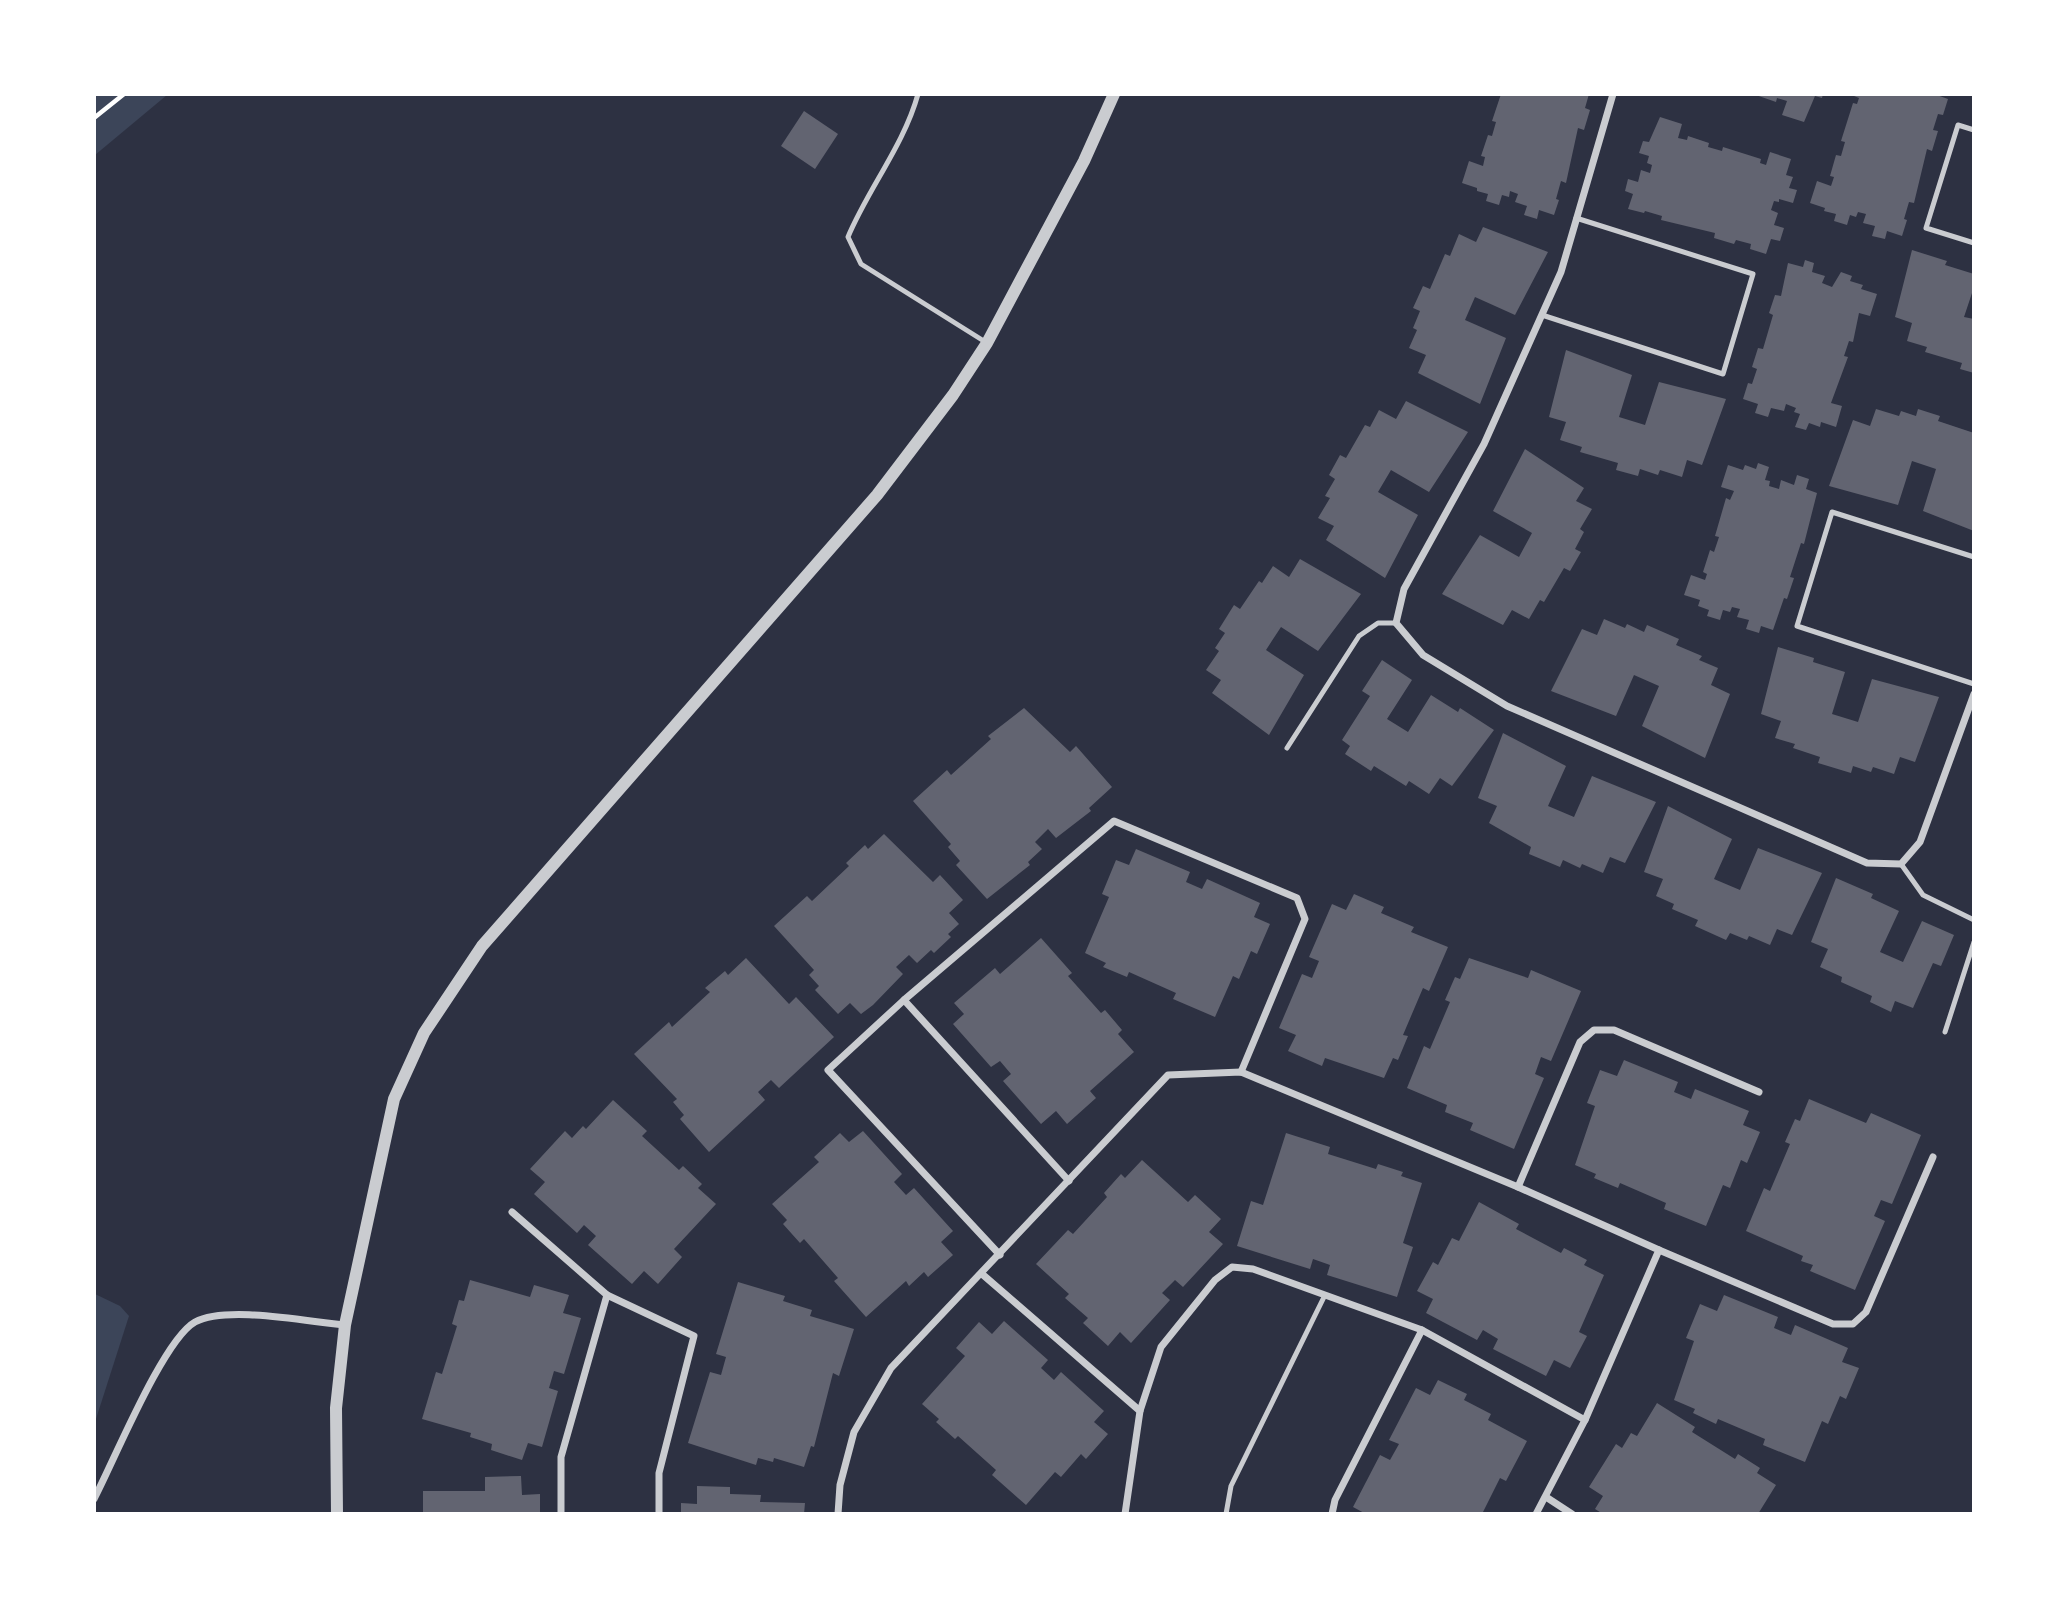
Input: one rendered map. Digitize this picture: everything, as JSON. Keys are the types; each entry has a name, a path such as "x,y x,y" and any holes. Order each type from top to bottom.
{"street":[{"path":"337,1514 336,1408 345,1325 394,1099 424,1033 482,946 877,495 953,395 987,343 1084,161 1114,94"},
{"path":"1613,94 1561,272 1484,444 1404,589 1396,623 1423,655 1507,706 1867,863 1900,864 1920,842 1973,694"},
{"path":"1000,1255 828,1070 904,1000 1114,821 1297,898 1305,919 1241,1072"},
{"path":"904,1000 1069,1181"},
{"path":"1518,1187 1580,1042 1594,1030 1614,1030 1759,1093"},
{"path":"838,1514 840,1485 854,1432 891,1368 1168,1075 1241,1072 1518,1187 1833,1324 1853,1324 1866,1312 1933,1157"},
{"path":"512,1212 607,1295 694,1336 660,1473 659,1514"},
{"path":"1536,1514 1585,1420 1659,1250"},
{"path":"1125,1514 1140,1411 1161,1347 1215,1280 1232,1267 1253,1269 1422,1330 1585,1420"},
{"path":"982,1274 1140,1411"},
{"path":"561,1514 561,1457 607,1295"},
{"path":"94,1499 172,1343 196,1321 234,1313 345,1325"},
{"path":"1332,1514 1335,1500 1422,1330"},
{"path":"1546,1497 1572,1514"}],"lane":[{"path":"918,94 912,114 859,210 848,237 861,264 987,343"},
{"path":"1973,130 1958,125 1926,228 1973,243"},
{"path":"1542,315 1723,374 1753,274 1576,218"},
{"path":"1973,557 1832,512 1797,626 1973,684"},
{"path":"1287,748 1359,636 1378,623 1396,623"},
{"path":"1900,864 1923,895 1973,920"},
{"path":"1945,1032 1973,942"},
{"path":"1226,1514 1231,1486 1325,1295"}],"path":[{"path":"94,118 124,94"}],"shaded area":[{"path":"95,95 167,95 95,155"},
{"path":"95,1294 120,1306 129,1316 95,1422"}],"building":[{"path":"1501,94 1589,94 1585,108 1590,110 1584,130 1578,128 1566,183 1561,181 1554,215 1539,210 1537,219 1524,215 1527,206 1515,202 1518,194 1510,191 1509,197 1502,195 1499,205 1486,201 1488,194 1462,183 1469,161 1483,166 1485,157 1481,156 1488,135 1492,136 1496,122 1492,121"},
{"path":"1753,94 1823,94 1822,98 1815,96 1804,122 1782,115 1787,101 1777,98 1776,102"},
{"path":"1849,94 1934,94 1948,99 1943,115 1938,114 1933,130 1938,131 1932,151 1927,149 1914,203 1909,202 1904,219 1907,220 1902,236 1887,231 1885,239 1872,236 1875,226 1863,223 1866,214 1858,212 1856,217 1850,215 1847,225 1834,221 1836,214 1810,203 1817,181 1831,186 1834,177 1830,176 1836,155 1841,156 1845,142 1841,141 1853,103 1857,104 1859,98"},
{"path":"804,111 838,134 815,169 781,146"},
{"path":"1660,117 1682,124 1678,138 1687,140 1688,136 1709,143 1708,147 1722,151 1723,147 1761,159 1760,163 1766,165 1770,152 1791,159 1786,175 1793,177 1789,188 1797,190 1793,203 1779,199 1779,202 1774,201 1771,210 1778,213 1774,225 1784,228 1780,241 1771,239 1766,254 1750,249 1751,244 1736,240 1734,244 1714,238 1715,233 1661,220 1662,216 1645,211 1644,213 1628,209 1633,194 1625,191 1628,179 1638,182 1641,170 1650,173 1652,165 1647,163 1649,156 1639,153 1643,141 1649,142"},
{"path":"1483,227 1548,252 1515,315 1475,297 1465,320 1506,338 1480,404 1418,373 1426,355 1409,348 1417,330 1413,328 1420,311 1413,308 1423,286 1430,289 1445,254 1450,256 1459,234 1476,242"},
{"path":"1912,250 1947,261 1945,265 1974,274 1974,287 1964,317 1974,319 1974,373 1960,369 1962,363 1925,352 1927,347 1907,341 1912,323 1895,317"},
{"path":"1805,260 1814,263 1812,272 1825,276 1822,283 1832,287 1841,272 1852,276 1850,281 1863,285 1861,289 1877,294 1870,316 1859,313 1853,342 1849,341 1844,356 1848,357 1831,403 1842,406 1836,427 1821,422 1820,427 1809,423 1806,430 1795,427 1800,414 1794,412 1796,408 1786,404 1784,411 1771,408 1768,417 1755,413 1758,404 1743,399 1748,383 1752,384 1757,369 1752,367 1758,348 1763,349 1773,315 1769,313 1775,295 1781,296 1788,263 1803,267"},
{"path":"1566,350 1632,375 1619,417 1645,425 1659,382 1726,399 1702,465 1687,460 1682,477 1660,470 1658,475 1640,469 1638,476 1616,470 1618,463 1580,452 1582,447 1560,440 1566,422 1549,417"},
{"path":"1406,401 1468,432 1429,492 1391,470 1378,492 1418,515 1385,578 1326,540 1334,526 1318,518 1330,498 1325,496 1335,479 1329,475 1340,455 1346,458 1365,425 1370,427 1379,410 1396,419"},
{"path":"1876,409 1899,416 1901,411 1916,416 1918,409 1940,416 1938,421 1974,433 1974,531 1923,511 1936,469 1912,461 1898,505 1829,486 1853,420 1870,426"},
{"path":"1525,449 1584,488 1576,501 1592,509 1580,529 1584,532 1575,549 1581,552 1570,571 1564,568 1544,602 1540,600 1529,619 1512,610 1503,625 1442,594 1480,535 1519,557 1532,533 1493,511"},
{"path":"1758,463 1769,467 1765,480 1770,481 1769,486 1779,489 1781,480 1794,485 1797,475 1809,479 1806,489 1817,493 1804,544 1801,543 1790,577 1794,578 1787,599 1784,598 1773,630 1761,626 1759,633 1746,629 1749,620 1737,617 1740,609 1732,607 1730,612 1723,610 1720,620 1707,616 1709,610 1698,606 1700,600 1684,595 1691,575 1705,580 1707,574 1703,572 1710,550 1714,552 1719,537 1715,536 1726,498 1730,500 1734,491 1721,487 1728,465 1743,470 1745,465 1756,469"},
{"path":"1300,559 1361,594 1318,651 1281,627 1266,650 1304,675 1269,735 1212,693 1221,680 1206,670 1219,651 1215,648 1225,633 1219,629 1234,605 1240,609 1273,566 1289,577"},
{"path":"1604,619 1625,628 1627,624 1644,632 1647,625 1679,639 1676,645 1702,656 1699,660 1718,668 1711,685 1730,694 1705,758 1642,726 1659,686 1634,675 1616,716 1551,691 1582,629 1597,635"},
{"path":"1778,647 1814,658 1813,662 1845,672 1832,714 1858,722 1872,679 1939,697 1915,762 1900,757 1894,774 1873,767 1871,772 1853,766 1851,773 1818,763 1820,757 1793,748 1795,744 1775,738 1781,721 1761,714"},
{"path":"1382,660 1412,680 1387,719 1408,732 1431,695 1458,712 1460,708 1494,730 1452,786 1440,778 1429,794 1409,781 1406,786 1374,766 1371,771 1345,754 1350,746 1342,740 1370,696 1362,691"},
{"path":"1024,708 1070,752 1076,746 1112,787 1089,808 1091,811 1056,838 1048,829 1035,842 1042,849 1028,862 1030,865 987,899 956,865 960,861 948,847 951,844 913,801 947,770 951,775 991,739 988,736"},
{"path":"1503,733 1566,766 1548,806 1574,817 1592,776 1656,802 1625,863 1610,857 1603,873 1582,864 1580,868 1563,860 1560,867 1529,854 1531,847 1489,823 1497,806 1478,798"},
{"path":"1668,806 1732,839 1714,879 1740,890 1758,848 1822,873 1792,935 1777,929 1770,945 1749,936 1747,940 1730,933 1726,940 1695,926 1698,920 1672,909 1674,904 1656,896 1663,879 1644,872"},
{"path":"884,834 933,882 940,875 963,900 949,913 959,924 948,934 951,937 934,953 931,950 917,963 909,955 896,967 903,974 861,1014 850,1003 838,1014 815,990 819,986 809,975 814,970 774,926 807,896 812,901 849,866 846,863 865,845 868,849"},
{"path":"1136,849 1190,872 1186,882 1202,889 1207,879 1260,903 1254,917 1270,924 1257,954 1251,951 1239,979 1233,976 1215,1017 1173,999 1176,993 1129,972 1127,977 1103,967 1106,963 1085,953 1109,897 1102,894 1116,860 1129,865"},
{"path":"1836,878 1873,894 1871,898 1899,911 1880,952 1903,962 1922,921 1954,935 1941,966 1933,963 1913,1008 1895,1001 1891,1012 1870,1002 1872,996 1841,982 1842,977 1820,967 1828,949 1811,942"},
{"path":"1354,894 1384,907 1381,913 1414,927 1411,932 1448,947 1429,991 1423,988 1403,1035 1408,1036 1398,1060 1393,1058 1384,1078 1325,1058 1322,1066 1288,1051 1296,1035 1279,1028 1302,974 1312,978 1319,961 1309,957 1332,904 1346,910"},
{"path":"1041,938 1072,973 1068,976 1101,1013 1105,1010 1122,1030 1118,1034 1134,1052 1090,1091 1096,1098 1067,1124 1056,1111 1041,1124 1003,1081 1011,1074 1000,1061 991,1067 953,1024 964,1014 954,1003 995,968 1000,974"},
{"path":"746,958 789,1004 796,997 834,1037 779,1088 771,1080 758,1092 765,1100 709,1152 680,1119 684,1115 673,1102 677,1099 634,1054 669,1022 672,1027 710,992 705,988 725,971 728,975"},
{"path":"1469,958 1528,978 1531,970 1581,991 1551,1061 1541,1057 1535,1074 1544,1078 1514,1149 1470,1130 1473,1123 1445,1112 1447,1105 1407,1088 1424,1046 1430,1049 1450,1002 1445,1000 1455,977 1460,979"},
{"path":"1624,1060 1678,1082 1674,1092 1691,1099 1695,1089 1749,1111 1743,1125 1760,1132 1747,1163 1741,1160 1730,1188 1723,1185 1706,1226 1664,1209 1666,1203 1620,1183 1618,1188 1594,1178 1596,1174 1575,1165 1595,1106 1587,1103 1600,1070 1617,1076"},
{"path":"1809,1099 1866,1123 1871,1113 1921,1135 1892,1204 1881,1200 1874,1216 1885,1221 1855,1290 1810,1271 1813,1265 1801,1261 1803,1256 1746,1231 1764,1188 1770,1191 1790,1144 1785,1142 1795,1119 1800,1121"},
{"path":"613,1100 647,1131 642,1136 679,1170 683,1166 702,1184 698,1188 716,1204 674,1249 682,1257 658,1284 644,1271 632,1284 588,1245 596,1236 584,1225 577,1233 534,1194 545,1182 530,1169 565,1131 572,1138 583,1126 586,1129"},
{"path":"863,1131 902,1174 894,1182 906,1195 914,1188 953,1231 941,1242 953,1255 928,1277 924,1272 909,1286 906,1281 866,1317 834,1281 838,1278 804,1239 800,1243 783,1224 787,1220 772,1204 819,1162 814,1157 840,1133 849,1142"},
{"path":"1286,1133 1330,1147 1328,1154 1376,1169 1378,1164 1403,1172 1401,1176 1422,1183 1403,1243 1413,1247 1397,1297 1327,1275 1330,1265 1313,1259 1310,1269 1237,1246 1251,1201 1263,1205"},
{"path":"1142,1160 1188,1202 1195,1195 1221,1219 1209,1232 1223,1244 1183,1287 1175,1280 1162,1293 1170,1300 1131,1343 1120,1332 1108,1346 1083,1323 1088,1318 1065,1298 1069,1294 1036,1264 1068,1230 1073,1234 1107,1197 1104,1193 1121,1174 1125,1178"},
{"path":"1479,1202 1519,1224 1516,1229 1561,1253 1564,1248 1587,1260 1584,1265 1604,1275 1579,1332 1587,1336 1570,1368 1554,1360 1546,1376 1493,1349 1498,1339 1483,1330 1477,1340 1426,1313 1433,1299 1417,1291 1433,1262 1438,1265 1452,1238 1459,1241"},
{"path":"470,1280 530,1297 534,1285 569,1295 563,1313 581,1318 564,1374 554,1371 549,1388 558,1391 542,1447 528,1443 522,1460 491,1450 492,1444 470,1437 471,1433 422,1419 436,1372 442,1374 457,1326 452,1324 459,1300 464,1301"},
{"path":"738,1282 785,1296 783,1301 812,1310 810,1316 854,1329 839,1376 833,1373 814,1447 811,1446 804,1467 774,1458 773,1462 758,1458 756,1465 688,1443 710,1372 721,1375 726,1357 716,1354"},
{"path":"1724,1295 1778,1317 1774,1328 1791,1335 1795,1325 1848,1348 1842,1362 1859,1368 1846,1399 1840,1396 1828,1424 1822,1421 1805,1462 1763,1445 1765,1439 1718,1419 1716,1424 1693,1413 1695,1409 1674,1400 1694,1341 1686,1338 1700,1304 1717,1311"},
{"path":"1004,1321 1048,1360 1041,1368 1054,1380 1061,1372 1104,1411 1094,1422 1108,1434 1086,1459 1081,1454 1061,1477 1055,1472 1026,1505 992,1475 996,1470 958,1436 955,1439 936,1422 939,1419 922,1404 965,1356 956,1348 979,1322 992,1334"},
{"path":"1438,1380 1467,1394 1464,1400 1491,1414 1488,1420 1527,1441 1506,1481 1500,1478 1482,1514 1366,1514 1353,1507 1380,1455 1390,1460 1399,1444 1389,1440 1416,1388 1430,1395"},
{"path":"1657,1403 1695,1427 1692,1432 1735,1459 1738,1454 1760,1468 1757,1473 1776,1485 1758,1514 1603,1514 1595,1509 1603,1496 1589,1487 1616,1444 1622,1448 1631,1433 1637,1436"},
{"path":"521,1476 522,1495 540,1494 540,1514 423,1514 423,1491 485,1491 485,1477"},
{"path":"697,1486 730,1487 730,1494 761,1495 760,1502 805,1503 804,1514 681,1514 681,1503 697,1504"}]}
